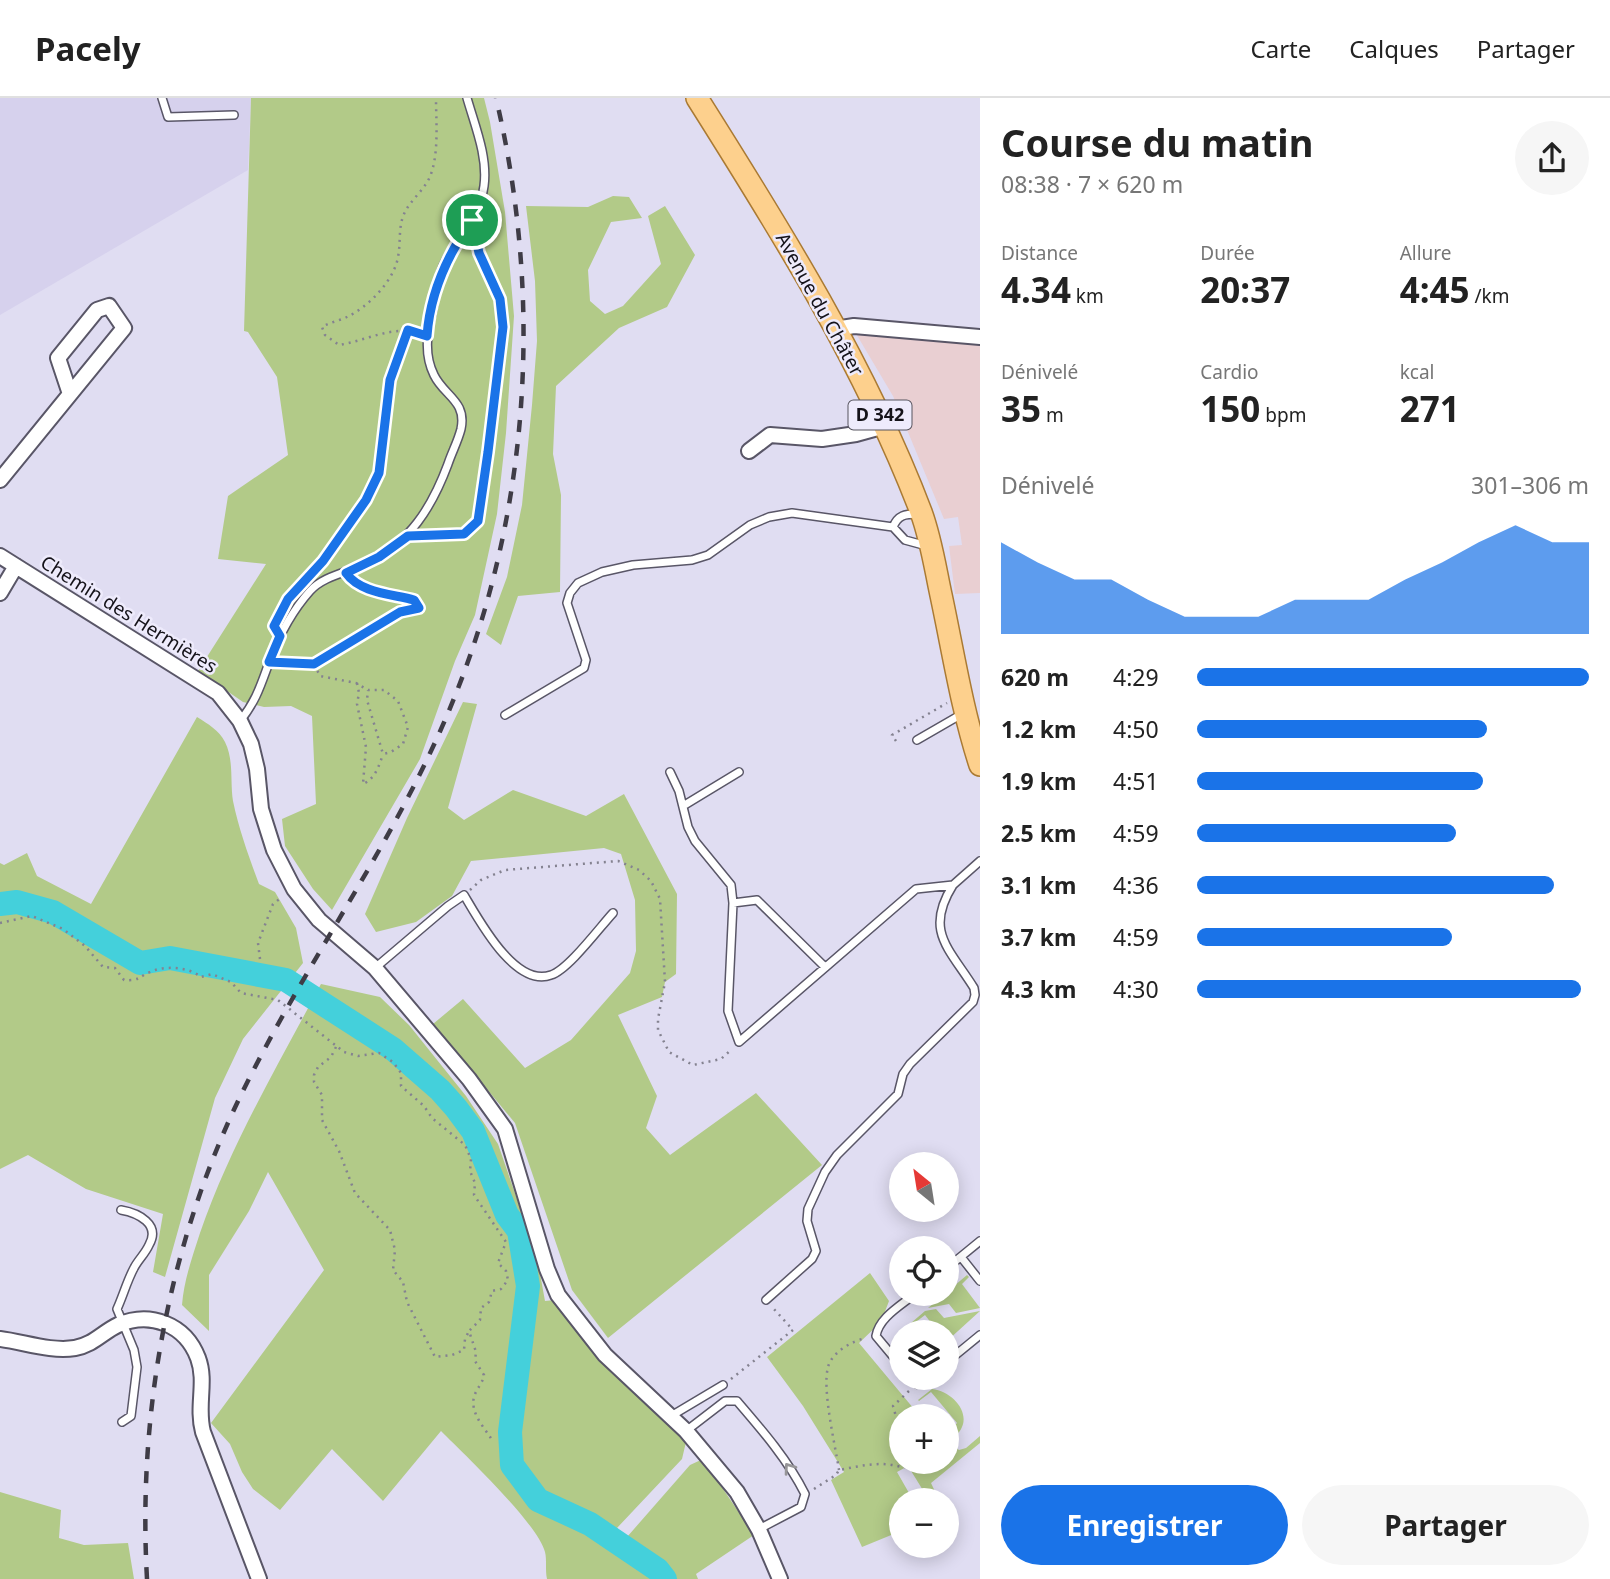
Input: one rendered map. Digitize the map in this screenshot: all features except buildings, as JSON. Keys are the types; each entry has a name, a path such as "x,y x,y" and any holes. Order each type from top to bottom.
{"main road":[{"name":"Avenue du Châter","path":"697,98 765,205 862,376 885,426 922,514 931,547 959,707 980,765"}],"street":[{"path":"0,480 124,328 109,306 97,310 58,358 70,394"},
{"path":"835,329 854,326 980,337"},
{"path":"749,451 771,435 822,439 885,426"},
{"name":"Chemin des Hermières","path":"0,556 218,693 240,721 251,744 257,769 261,809 274,850 294,889 319,920 375,968 469,1079 505,1129 547,1269 558,1295 606,1355 687,1431 737,1492 759,1530 780,1579"},
{"path":"0,593 16,566"},
{"path":"0,1339 71,1348 88,1344 123,1323 148,1319 170,1324 184,1336 195,1352 202,1375 200,1421 259,1579"}],"lane":[{"path":"162,98 168,117 234,115"},
{"path":"240,721 253,706 280,636 311,590 328,578 346,573 379,557 408,536 425,514 441,483 461,429 463,413 433,374 427,336 442,268 472,220 484,186 484,162 467,98"},
{"path":"505,715 584,668 586,660 567,603 570,593 578,583 602,572 634,565 692,560 708,555 750,525 769,517 792,513 893,527 905,540 931,547"},
{"path":"893,527 896,520 904,514 922,514"},
{"path":"917,740 956,716 959,707"},
{"path":"670,772 695,841 731,884 733,903 728,1011 739,1042 916,889 953,886"},
{"path":"683,806 739,772"},
{"path":"766,1300 812,1259 816,1251 807,1221 807,1209 825,1172 837,1155 898,1094 903,1074 910,1064 973,1002 974,988 943,938 939,926 944,900 953,886 980,862"},
{"path":"375,968 464,895 481,924 510,962 530,976 551,975 575,956 613,913"},
{"path":"733,903 757,900 825,967"},
{"path":"121,1210 135,1213 145,1219 149,1223 152,1236 131,1273 117,1310 134,1350 138,1367 131,1416 122,1422"},
{"path":"980,1241 961,1257 980,1281"},
{"path":"889,1352 876,1336 877,1330 900,1306"},
{"path":"959,1352 980,1335"},
{"path":"671,1416 723,1385"},
{"path":"687,1431 725,1401 737,1401 774,1446 805,1494 801,1507 759,1530"}],"path":[{"path":"427,336 408,330 339,345 325,335 322,327 334,320 345,318 369,302 394,271 398,258 400,224 405,211 431,174 436,98"},
{"path":"408,536 464,534 478,521 503,327 500,299 479,253 472,220"},
{"path":"280,636 274,626 288,599 323,561 366,500 379,473 390,380 408,330"},
{"path":"269,662 314,664 400,612 419,608 414,600 362,587 346,573"},
{"path":"314,664 320,676 356,683 368,690 384,690 398,701 408,727 402,744 383,754"},
{"path":"356,683 359,693 357,704 366,747 363,784 370,781 383,754 367,700 368,690"},
{"path":"896,741 892,735 959,707"},
{"path":"464,895 481,880 505,870 618,861 639,870 651,881 660,899 665,982 658,1019 662,1042 669,1052 693,1065 721,1059 739,1042"},
{"path":"260,959 258,943 273,904 294,889"},
{"path":"0,923 32,916 63,929 85,946 103,967 115,968 124,981 137,981 151,971 172,968 193,970 201,977 212,974 231,982 241,993 278,1000 344,1052 358,1056 379,1054 393,1062 401,1073 401,1086 424,1106 432,1118 465,1145 471,1159 474,1195 506,1242 498,1263 506,1271 508,1280 501,1289 492,1292 489,1302 481,1308 480,1320 469,1331 464,1350 453,1355 435,1357 407,1302 403,1282 393,1270 395,1250 390,1230 355,1194 340,1151 322,1120 322,1094 314,1082 314,1075 318,1067 331,1057 336,1046"},
{"path":"723,1385 793,1330 766,1300"},
{"path":"469,1331 476,1352 475,1361 484,1375 483,1383 474,1397 475,1414 492,1440"},
{"path":"816,1487 836,1475 839,1470 827,1386 828,1364 851,1342 876,1336"},
{"path":"895,1404 910,1390"},
{"path":"839,1470 877,1463 889,1464"}],"shaded area":[{"path":"0,98 251,98 248,170 0,315"},
{"path":"855,332 980,344 980,593 955,594 949,546 962,545 958,517 944,519 893,396"}],"green space":[{"path":"251,98 484,98 505,212 514,316 506,433 497,514 475,615 455,661 420,759 332,910 313,889 285,846 282,819 316,804 312,716 291,706 264,707 243,702 198,671 266,564 218,559 228,496 288,455 277,377 248,332 244,331"},
{"path":"613,196 629,197 642,218 611,222 588,270 590,301 605,314 623,306 661,264 648,216 665,206 695,255 667,307 619,328 556,386 553,454 561,495 560,592 518,596 501,645 486,634 507,577 522,505 537,341 535,281 526,206 588,207"},
{"path":"463,702 477,704 448,808 464,820 513,790 586,816 624,794 677,894 676,974 665,982 662,997 618,1015 657,1096 646,1128 670,1155 756,1093 822,1165 608,1338 572,1290 515,1123 433,1024 463,999 525,1068 571,1040 630,973 636,951 635,900 621,854 604,848 471,861 452,896 416,922 376,932 365,914 407,818"},
{"path":"197,717 216,731 225,742 231,764 233,801 248,854 259,884 275,892 296,928 303,963 243,1039 215,1098 165,1277 153,1272 163,1214 86,1189 28,1155 0,1169 0,863 4,865 27,853 37,876 91,904"},
{"path":"321,984 380,997 409,1025 466,1096 498,1144 537,1257 545,1301 555,1300 608,1368 686,1442 682,1459 617,1528 627,1537 690,1465 703,1459 754,1535 696,1574 698,1579 547,1579 545,1552 529,1525 441,1431 383,1501 332,1449 280,1510 253,1489 242,1472 230,1444 211,1423 324,1270 268,1172 249,1211 209,1275 209,1331 182,1305 183,1296 200,1233 226,1169"},
{"path":"870,1273 889,1301 881,1322 859,1343 889,1379 889,1390 898,1390 910,1404 889,1404 889,1474 898,1474 906,1488 889,1488 889,1536 862,1547 831,1480 844,1472 803,1406 767,1357"},
{"path":"967,1275 969,1277 962,1284 980,1308 956,1313 951,1306 959,1306 959,1282"},
{"path":"936,1309 944,1318 980,1311 959,1330 959,1320 929,1320 925,1315 914,1320 925,1311"},
{"path":"931,1390 936,1390 957,1404 941,1404 931,1392 918,1400"},
{"path":"959,1406 963,1416 959,1432"},
{"path":"980,1436 980,1443 959,1460 959,1450 966,1448"},
{"path":"913,1474 942,1474 931,1483 933,1488 922,1488"},
{"path":"0,1492 61,1510 59,1538 84,1545 128,1543 134,1579 0,1579"}],"waterway":[{"path":"0,904 17,902 53,912 140,963 170,958 286,980 393,1049 440,1090 473,1131 507,1215 519,1231 528,1286 510,1432 512,1465 538,1500 590,1524 658,1570 665,1579"}],"railway":[{"path":"147,1579 145,1513 155,1382 181,1254 201,1191 225,1130 253,1071 427,760 476,639 497,564 512,487 521,409 524,331 520,253 511,175 496,98"}],"route":[{"path":"472,220 479,253 500,299 503,327 478,521 464,534 408,536 379,557 346,573 362,587 414,600 419,608 400,612 314,664 269,662 280,636 274,626 288,599 323,561 366,500 379,473 390,380 408,330 427,336 442,268 472,220"}]}
